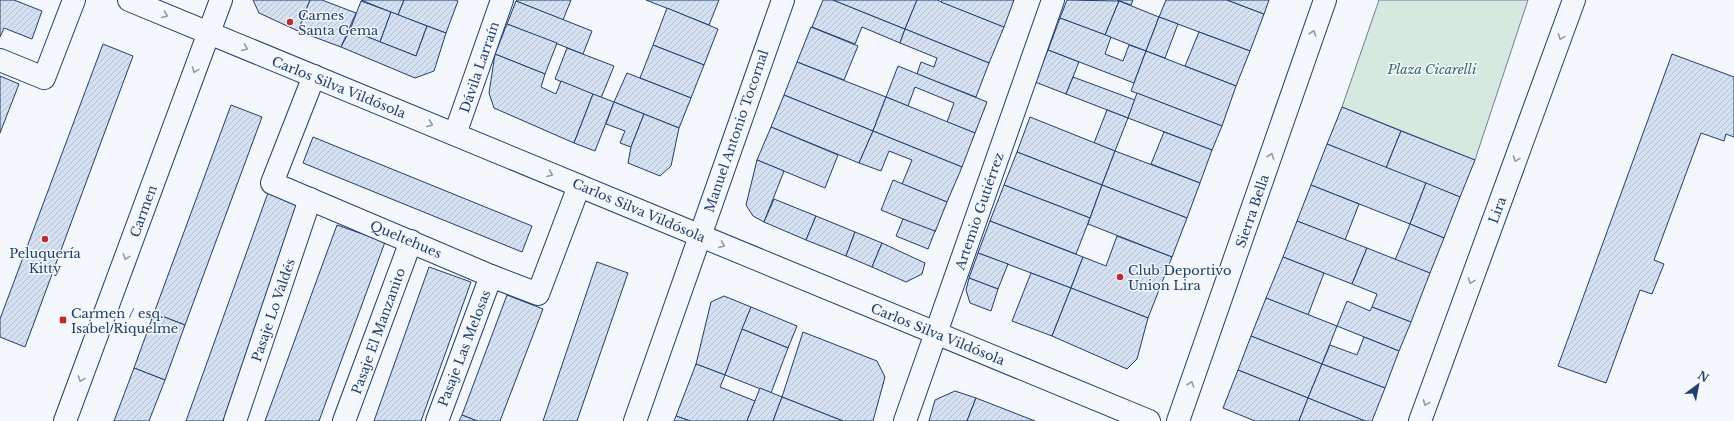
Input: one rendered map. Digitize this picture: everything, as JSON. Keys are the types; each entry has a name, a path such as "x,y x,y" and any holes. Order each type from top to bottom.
{"street":[{"path":"0,60 44,78 74,0"},
{"name":"Carlos Silva Vildósola","path":"128,0 1149,421"},
{"name":"Carmen","path":"65,421 221,0"},
{"name":"Dávila Larraín","path":"455,134 502,0"},
{"name":"Manuel Antonio Tocornal","path":"635,421 783,0"},
{"name":"Artemio Gutiérrez","path":"905,421 1053,0"},
{"name":"Sierra Bella","path":"1178,421 1325,0"},
{"name":"Lira","path":"1420,421 1574,0"},
{"name":"Queltehues","path":"314,76 272,183 491,276 538,294 579,186"},
{"name":"Pasaje Lo Valdés","path":"235,421 310,200"},
{"name":"Pasaje El Manzanito","path":"344,421 411,241"},
{"name":"Pasaje Las Melosas","path":"437,421 491,276"}],"green space":[{"name":"Plaza Cicarelli","path":"1379,0 1528,0 1475,160 1342,107"}],"building":[{"path":"0,0 14,0 42,11 32,39 4,28 0,37"},
{"name":"Carnes Santa Gema","path":"253,0 310,0 298,31 259,13"},
{"path":"310,0 322,0 356,13 341,47 298,31"},
{"path":"361,0 404,0 398,15"},
{"path":"404,0 458,1 446,33 398,15"},
{"path":"571,0 563,20 516,1"},
{"path":"646,0 719,0 709,25"},
{"path":"823,0 833,0 905,29 900,43 862,27 855,44 812,27"},
{"path":"833,0 917,0 905,29"},
{"path":"917,0 937,0 1004,27 989,63 905,29"},
{"path":"942,0 1014,0 1004,27 941,2"},
{"path":"1067,0 1119,1 1105,35 1060,18"},
{"path":"1117,0 1133,0 1131,5"},
{"path":"1166,0 1227,0 1264,14 1250,51 1159,17"},
{"path":"1227,0 1269,0 1264,14"},
{"path":"361,1 391,12 380,42 350,30"},
{"path":"516,1 592,31 583,54 507,24"},
{"path":"1119,1 1159,17 1146,51 1105,35"},
{"path":"667,8 718,29 704,65 653,45"},
{"path":"391,12 427,26 416,56 380,42"},
{"path":"1159,17 1178,24 1165,58 1146,51"},
{"path":"1060,18 1111,37 1105,54 1123,61 1129,45 1146,51 1134,83 1048,50"},
{"path":"507,24 557,43 545,74 495,54"},
{"path":"427,26 446,33 434,71 415,78 341,47 350,30 416,56"},
{"path":"811,27 858,46 844,80 797,62"},
{"path":"905,29 989,63 976,97 917,74 921,62 934,67 937,58 900,43"},
{"path":"1199,32 1250,51 1236,86 1185,66"},
{"path":"103,44 133,56 25,347 0,337 0,319"},
{"path":"653,45 704,65 691,98 640,78"},
{"path":"567,48 614,66 601,98 555,79"},
{"path":"1048,50 1079,62 1066,94 1035,82"},
{"path":"1146,51 1236,86 1222,126 1131,91"},
{"path":"495,54 545,74 541,87 556,94 561,81 593,94 574,143 494,108 489,93"},
{"path":"1672,54 1734,77 1734,137 1726,134 1724,141 1701,133 1654,260 1664,264 1652,294 1640,290 1606,383 1558,366"},
{"path":"797,62 886,97 873,131 784,95"},
{"path":"898,66 987,102 975,133 947,122 954,103 915,87 908,106 886,97"},
{"path":"627,73 691,98 679,128 614,102"},
{"path":"0,76 19,84 0,133"},
{"path":"1073,77 1135,100 1128,118 1066,94"},
{"path":"1137,93 1222,126 1212,150 1128,118"},
{"path":"593,94 614,102 595,151 574,143"},
{"path":"784,95 873,131 859,163 771,127"},
{"path":"886,97 975,133 962,167 873,131"},
{"path":"614,102 644,114 631,147 620,143 625,131 606,124"},
{"path":"231,105 262,117 185,325 154,313"},
{"path":"1342,107 1401,131 1386,168 1327,144"},
{"path":"1107,110 1128,118 1115,151 1094,143"},
{"path":"644,114 679,128 671,166 660,176 628,163 631,147"},
{"path":"1030,117 1115,151 1102,185 1017,152"},
{"path":"771,127 838,155 825,188 757,160"},
{"path":"873,131 962,167 947,202 902,184 912,160 889,151 881,171 859,163"},
{"path":"1401,131 1475,160 1460,197 1386,168"},
{"path":"1164,132 1212,150 1200,183 1151,164"},
{"path":"313,137 532,226 522,252 303,163"},
{"path":"1327,144 1426,183 1410,224 1311,185"},
{"path":"1115,151 1200,183 1187,218 1102,185"},
{"path":"1017,152 1102,185 1090,218 1004,185"},
{"path":"757,160 784,171 764,222 753,216 746,205"},
{"path":"893,180 947,202 935,232 881,210"},
{"path":"1426,183 1460,197 1444,238 1410,224"},
{"path":"1004,185 1090,218 1076,254 990,221"},
{"path":"1102,185 1187,218 1172,257 1088,224"},
{"path":"1311,185 1359,204 1345,240 1297,221"},
{"path":"269,190 302,202 223,421 186,421"},
{"path":"774,199 816,216 806,240 764,222"},
{"path":"816,216 855,232 846,256 806,240"},
{"path":"903,219 935,231 928,249 896,236"},
{"path":"990,221 1083,257 1071,288 978,253"},
{"path":"1297,221 1367,248 1352,284 1283,257"},
{"path":"1410,224 1444,238 1430,273 1395,260"},
{"path":"337,225 385,242 319,421 265,421"},
{"path":"855,232 882,243 872,267 846,256"},
{"name":"Club Deportivo Union Lira","path":"1117,236 1172,257 1148,318 1071,288 1083,257 1106,266"},
{"path":"882,243 925,263 922,274 906,282 872,267"},
{"path":"1367,248 1430,273 1411,322 1372,307 1377,294 1352,284"},
{"path":"978,253 1008,264 998,289 969,278"},
{"path":"1283,257 1324,273 1308,315 1266,298"},
{"path":"597,262 628,273 577,421 543,421"},
{"path":"429,267 471,282 421,421 374,421"},
{"path":"1031,273 1071,288 1052,336 1012,321"},
{"path":"969,278 998,289 991,311 970,303 966,290"},
{"path":"1071,288 1148,318 1137,359 1127,369 1052,336"},
{"path":"507,295 543,309 500,421 477,421 462,415"},
{"path":"724,296 751,307 725,375 696,364 711,302"},
{"path":"1266,298 1337,326 1322,364 1251,336"},
{"path":"1347,301 1370,311 1372,307 1411,322 1399,351 1337,326"},
{"path":"751,307 797,326 788,348 742,329"},
{"path":"154,313 185,325 165,380 134,368"},
{"path":"742,329 788,348 771,393 725,375"},
{"path":"803,332 877,361 885,377 873,421 843,421 782,397"},
{"path":"1251,336 1322,364 1308,398 1238,370"},
{"path":"1364,337 1399,351 1385,388 1322,364 1330,345 1357,355"},
{"path":"696,364 725,375 720,387 755,401 747,421 690,421 676,416"},
{"path":"1322,364 1385,388 1372,421 1365,421 1308,398"},
{"path":"134,368 165,380 149,421 114,421"},
{"path":"1238,370 1308,398 1299,421 1255,421 1223,408"},
{"path":"760,388 782,397 773,421 747,421"},
{"path":"955,391 976,398 967,421 929,421 935,400"},
{"path":"782,397 843,421 773,421"},
{"path":"976,398 1035,421 967,421"},
{"path":"1308,398 1365,421 1299,421"},
{"path":"462,415 477,421 459,421"},
{"path":"676,416 690,421 674,421"}],"place":[{"name":"Carnes Santa Gema","path":"290,22"},
{"name":"Peluquería Kitty","path":"45,239"},
{"name":"Club Deportivo Union Lira","path":"1120,277"},
{"name":"Carmen / esq. Isabel Riquelme","path":"63,320"}]}
